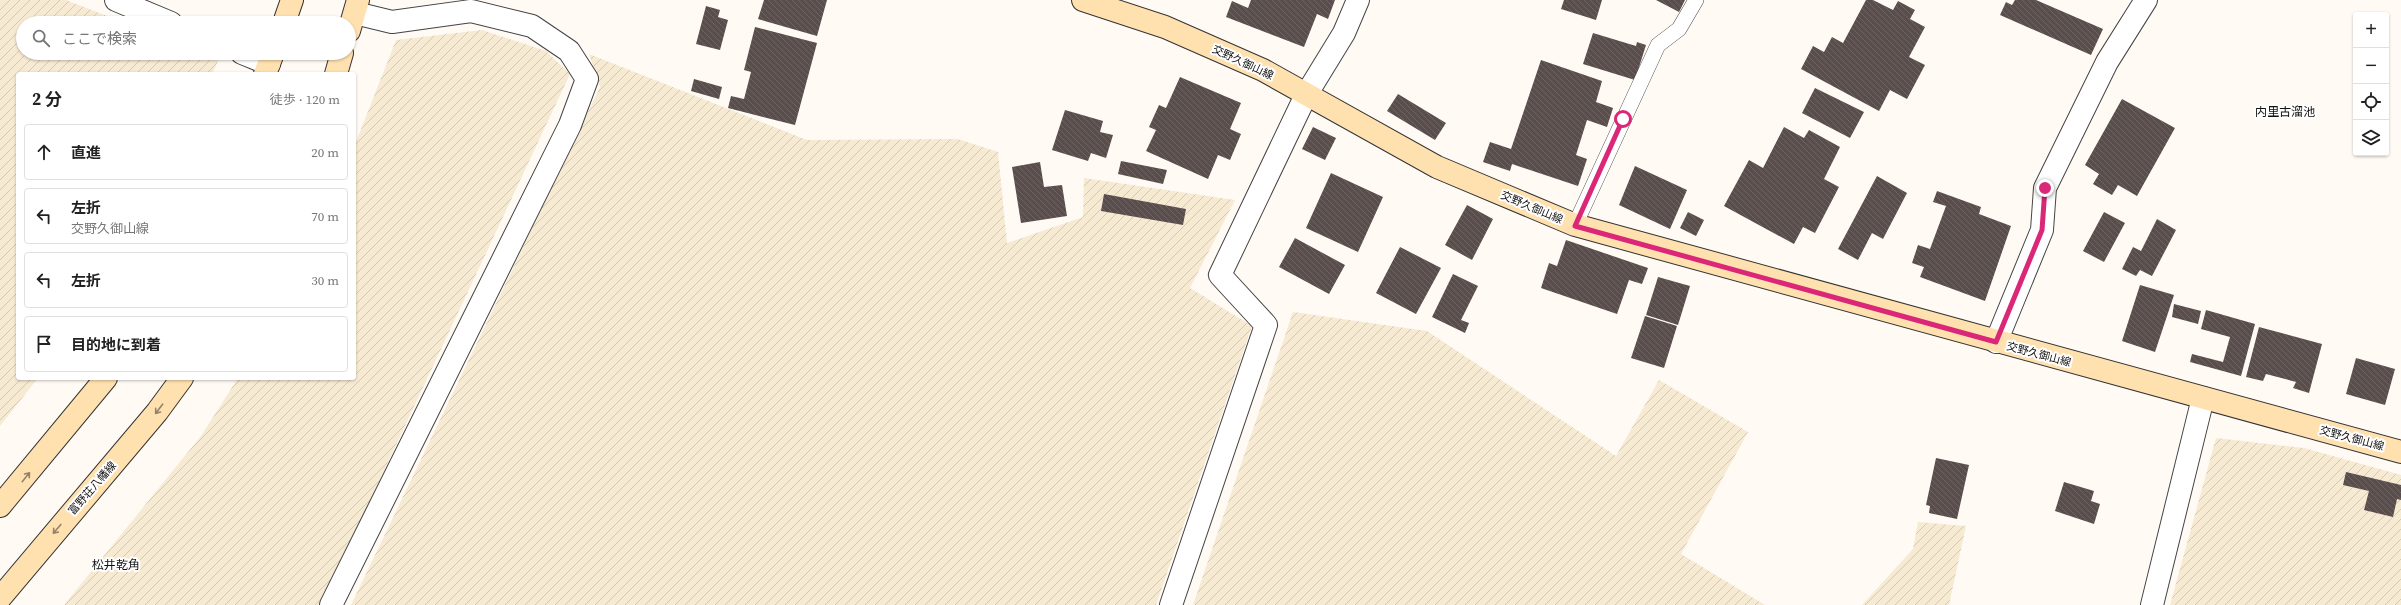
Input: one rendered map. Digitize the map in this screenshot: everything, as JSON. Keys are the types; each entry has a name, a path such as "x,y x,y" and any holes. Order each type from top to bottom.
{"main road":[{"path":"286,16 292,0"},
{"name":"交野久御山線","path":"1084,0 1172,30 1263,70 1306,96 1437,166 1575,226 2401,452"},
{"path":"337,72 340,60"},
{"path":"0,506 104,380"},
{"name":"富野荘八幡線","path":"0,598 157,412 181,380"}],"street":[{"path":"116,0 154,16"},
{"path":"1171,605 1266,325 1220,275 1306,96 1344,33 1358,0"},
{"path":"1996,342 2042,230 2045,188 2107,62 2146,0"},
{"path":"331,605 570,124 587,79 569,52 532,26 471,11 392,22 354,15"},
{"path":"259,60 269,64"},
{"path":"2152,605 2203,398"}],"lane":[{"path":"1575,226 1658,45 1679,29 1696,0"}],"shaded area":[{"path":"0,0 66,0 107,16 16,16 16,60 219,60 213,72 16,72 16,380 36,380 0,426"},
{"path":"482,30 546,51 570,74 321,605 64,605 201,436 237,380 356,380 356,142 396,40"},
{"path":"589,54 807,140 958,139 998,152 1007,243 1083,217 1084,178 1235,200 1190,288 1252,326 1156,605 351,605 600,87"},
{"path":"1293,312 1427,331 1616,456 1659,380 1748,432 1681,554 1765,605 1193,605"},
{"path":"2216,438 2304,448 2401,475 2401,605 2170,605"},
{"path":"1918,522 1966,526 1949,605 1862,605 1913,549"}],"building":[{"path":"764,0 827,0 817,36 758,19"},
{"path":"1251,0 1335,0 1328,19 1317,14 1304,47 1226,17 1232,1 1248,8"},
{"path":"1564,0 1602,0 1596,20 1561,9"},
{"path":"1656,0 1685,0 1679,12"},
{"path":"1866,0 1873,0 1893,10 1898,1 1915,10 1910,19 1925,27 1909,57 1925,65 1907,99 1890,90 1879,111 1801,69 1813,46 1824,52 1832,37 1843,43"},
{"path":"2015,0 2036,0 2103,29 2091,55 2000,15 2006,2 2012,5"},
{"path":"706,6 720,10 718,17 728,20 720,50 696,44"},
{"path":"755,27 817,43 795,125 728,108 731,96 744,99 751,72 744,70"},
{"path":"1593,33 1636,46 1637,42 1646,45 1635,80 1583,64"},
{"path":"1541,60 1602,81 1596,102 1613,108 1607,127 1587,120 1576,155 1587,159 1578,186 1512,164 1510,171 1483,162 1490,142 1511,149"},
{"path":"1180,77 1241,103 1230,129 1241,134 1230,160 1218,155 1208,179 1146,151 1156,130 1149,127 1159,105 1166,108"},
{"path":"694,79 722,87 719,99 691,91"},
{"path":"1815,88 1864,112 1850,138 1802,113"},
{"path":"1398,94 1446,123 1435,140 1387,111"},
{"path":"2122,99 2175,128 2137,196 2118,185 2112,195 2093,184 2099,174 2085,165"},
{"path":"1065,110 1103,121 1100,132 1113,135 1106,158 1091,153 1088,161 1052,150"},
{"path":"1313,127 1336,138 1325,160 1302,149"},
{"path":"1784,127 1804,138 1809,130 1840,147 1824,179 1839,187 1815,233 1803,227 1794,244 1724,206 1749,160 1763,168"},
{"path":"1121,161 1167,170 1163,184 1118,174"},
{"path":"1040,162 1044,187 1062,185 1067,216 1021,223 1012,167"},
{"path":"1635,166 1687,190 1670,229 1619,205"},
{"path":"1331,173 1383,197 1358,252 1306,228"},
{"path":"1877,176 1907,193 1883,239 1872,233 1858,260 1838,249"},
{"path":"1937,191 1981,207 1979,214 2011,226 1985,301 1920,277 1924,267 1912,263 1918,245 1930,249 1946,206 1933,202"},
{"path":"1104,194 1186,209 1183,225 1101,211"},
{"path":"1467,205 1493,219 1472,260 1445,245"},
{"path":"1688,212 1704,220 1696,236 1680,228"},
{"path":"2104,212 2125,223 2104,262 2083,251"},
{"path":"2157,219 2176,230 2152,276 2140,270 2136,276 2122,269 2133,247 2141,251"},
{"path":"1295,238 1345,265 1329,294 1279,267"},
{"path":"1566,240 1648,268 1642,284 1629,280 1617,314 1541,288 1549,263 1557,266"},
{"path":"1400,247 1441,268 1416,314 1376,293"},
{"path":"1453,274 1478,286 1461,320 1469,323 1465,333 1432,317"},
{"path":"1658,277 1690,286 1678,325 1646,315"},
{"path":"2140,285 2174,295 2155,352 2122,341"},
{"path":"2174,304 2201,311 2198,324 2172,317"},
{"path":"2206,310 2255,324 2241,376 2190,362 2192,354 2223,362 2230,337 2201,329"},
{"path":"1645,316 1677,326 1664,368 1631,358"},
{"path":"2259,327 2322,344 2309,393 2293,388 2296,382 2266,374 2263,381 2246,377"},
{"path":"2356,358 2395,369 2385,405 2346,394"},
{"path":"1936,458 1969,465 1957,519 1929,513 1930,506 1926,505"},
{"path":"2346,472 2401,485 2401,500 2397,499 2393,517 2364,510 2369,491 2343,485"},
{"path":"2064,482 2094,491 2091,501 2100,504 2094,524 2055,511"}],"district":[{"name":"内里古溜池","path":"2285,112"},
{"name":"松井乾角","path":"116,565"}],"route":[{"path":"1623,119 1575,226 1996,342 2042,230 2045,188"}]}
